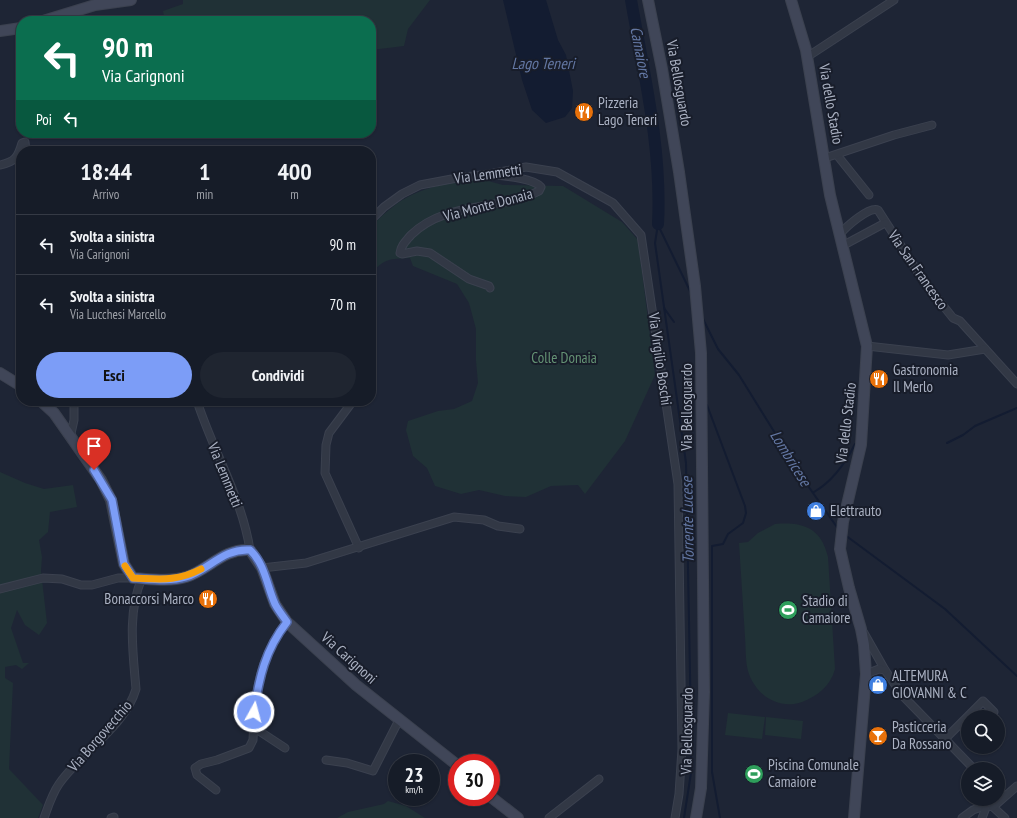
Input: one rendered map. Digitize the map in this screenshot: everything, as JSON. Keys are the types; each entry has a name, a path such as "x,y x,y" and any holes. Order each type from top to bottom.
{"street":[{"path":"59,16 95,5 131,0"},
{"name":"Via Bellosguardo","path":"648,0 662,69 696,286 699,318 701,353 704,692 701,788 696,818"},
{"name":"Via dello Stadio","path":"791,0 808,56 830,195 867,346 861,445 840,536 840,549 861,629 864,645 866,674 854,818"},
{"path":"808,56 894,0"},
{"path":"0,31 16,29"},
{"path":"825,158 894,135 932,125"},
{"path":"21,146 22,143 25,142 25,146"},
{"path":"837,155 869,195"},
{"path":"0,165 14,161 16,158"},
{"name":"Via Lemmetti","path":"376,215 384,207 414,188 457,178 526,168 557,172 613,203 642,235"},
{"name":"Via Monte Donaia","path":"489,174 522,178 538,184 541,187 539,191 533,194 516,199 444,215 416,230 405,242 400,253 425,251 469,279 489,286 490,288"},
{"name":"Via San Francesco","path":"840,234 849,225 875,208 878,210 925,283 953,318 960,321 1017,384"},
{"path":"842,246 885,223"},
{"name":"Via Virgilio Boschi","path":"642,235 678,484 682,749 676,818"},
{"path":"867,346 948,355 985,348"},
{"path":"0,373 16,383"},
{"path":"47,406 54,413 70,438 101,480 112,500 124,564 138,578"},
{"path":"70,438 74,420 74,406"},
{"name":"Via Lemmetti","path":"199,406 214,450 245,525 250,550"},
{"path":"349,406 329,433 326,445 325,473 359,548"},
{"path":"262,568 306,563 359,548 454,517 484,520 498,526 520,529"},
{"path":"0,589 42,578 62,579 81,585 92,585 118,578 138,578 149,580 187,577 231,551 241,549 250,550"},
{"name":"Via Carignoni","path":"250,550 262,568 275,604 287,622 356,686 448,758"},
{"name":"Via Borgovecchio","path":"44,818 58,786 120,718 133,699 136,689 134,661 134,609 138,578"},
{"path":"216,790 197,775 195,768 201,764 217,760 249,748 253,740 258,681 274,638 287,622"},
{"path":"861,629 884,670 902,695 967,762"},
{"path":"866,674 879,669 884,670"},
{"path":"974,710 983,701 992,710"},
{"path":"326,760 347,763 373,771 399,720"},
{"path":"945,739 961,723"},
{"path":"254,727 285,748"},
{"path":"549,818 599,779"},
{"path":"1005,794 1017,786"},
{"path":"500,804 518,818"},
{"path":"962,818 973,810 984,806"},
{"path":"982,818 988,806"},
{"path":"991,806 1005,818"}],"green space":[{"path":"183,0 430,0 408,29 404,46 376,49 376,16 164,16 163,11 183,4"},
{"name":"Colle Donaia","path":"477,178 503,185 563,186 622,222 638,240 655,375 625,441 585,494 578,485 551,486 526,497 505,496 479,490 461,494 435,486 427,468 413,456 406,430 408,421 438,411 454,409 472,401 478,383 476,329 469,303 457,284 413,266 410,258 388,260 376,269 376,222 384,214 407,197 431,187"},
{"path":"0,472 25,483 44,489 73,485 77,507 50,512 48,532 39,540 42,557 41,571 47,623 39,635 25,625 17,610 11,628 23,663 29,663 22,669 16,665 5,667 5,678 13,683 9,769 43,805 38,818 0,818"},
{"name":"Stadio di Camaiore","path":"775,524 794,524 809,528 821,539 828,557 835,669 827,685 823,689 808,700 793,704 777,702 763,695 757,689 749,674 746,661 739,543 748,542 758,533"},
{"path":"728,713 765,717 762,739 725,735"},
{"path":"766,717 803,721 801,739 765,735"},
{"path":"388,801 388,806 406,806 425,818 337,818 348,812 384,804"}],"water":[{"name":"Lago Teneri","path":"503,0 546,0 558,40 566,55 573,91 572,108 565,117 546,123 532,110 522,80"}],"waterway":[{"name":"Camaiore","path":"631,0 655,140 659,196 658,224"},
{"name":"Torrente Lucese","path":"658,224 655,243 686,463 691,773 684,818"},
{"name":"Lombricese","path":"658,225 691,293"},
{"name":"Torrente Lucese","path":"664,308 674,322"},
{"name":"Lombricese","path":"702,317 718,349 739,375 806,483 839,530"},
{"path":"707,405 745,506 746,513 743,523 728,534 723,544 712,546 712,772 720,818"},
{"path":"947,443 963,435 975,426 1017,408"},
{"path":"814,492 833,477 855,444"},
{"name":"Lombricese","path":"845,535 945,609 1017,676"}],"slow traffic":[{"path":"125,566 133,578 149,580 187,577 201,569"}],"place":[{"name":"Pizzeria Lago Teneri","path":"584,112"},
{"name":"Gastronomia Il Merlo","path":"879,379"},
{"name":"Elettrauto","path":"816,511"},
{"name":"Bonaccorsi Marco","path":"208,599"},
{"name":"Stadio di Camaiore","path":"788,610"},
{"name":"ALTEMURA GIOVANNI & C","path":"878,685"},
{"name":"Pasticceria Da Rossano","path":"878,736"},
{"name":"Piscina Comunale Camaiore","path":"754,774"}],"route":[{"path":"94,470 112,500 124,564 133,578 149,580 187,577 220,556 231,551 241,549 250,550 254,554 262,568 275,604 287,622 274,638 258,681 254,712"}]}
